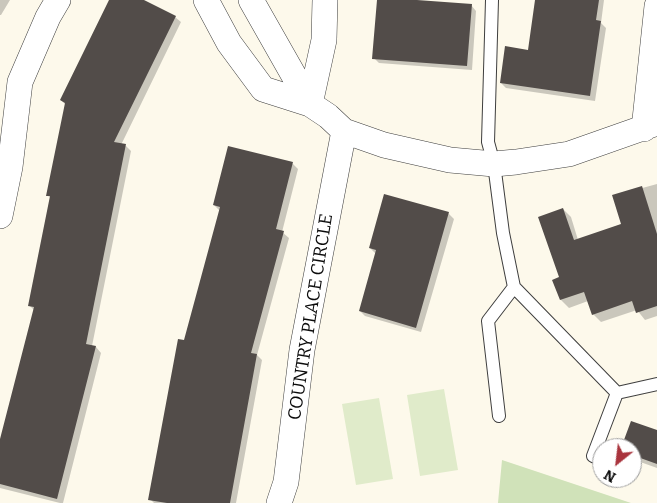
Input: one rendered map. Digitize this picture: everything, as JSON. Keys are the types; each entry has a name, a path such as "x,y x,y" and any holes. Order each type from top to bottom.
{"street":[{"path":"0,216 10,167 20,82 48,17 58,0"},
{"path":"206,0 229,43 263,89 310,104 328,116 344,131 384,145 450,160 494,164 569,154 650,126 657,6"},
{"path":"251,0 310,104"},
{"path":"310,104 324,40 325,0"},
{"name":"COUNTRY PLACE CIRCLE","path":"279,503 286,482 302,350 344,131"}],"lane":[{"path":"492,0 488,142 494,164 503,233 514,287 617,394"},
{"path":"499,416 488,321 514,287"},
{"path":"617,394 657,384"},
{"path":"600,438 617,394"}],"green space":[{"path":"444,389 458,470 420,476 407,395"},
{"path":"379,398 393,479 356,485 342,404"},
{"path":"502,460 631,503 498,503"}],"building":[{"path":"109,0 144,0 176,16 114,142 126,144 86,344 96,346 57,499 0,484 0,439 34,307 28,306 50,196 46,196 65,103 60,100"},
{"path":"377,0 417,0 472,4 467,66 372,59"},
{"path":"535,0 599,0 596,20 601,21 590,96 500,83 505,46 528,50"},
{"path":"228,146 293,162 276,229 284,231 251,353 257,354 230,503 167,503 148,500 178,339 184,340 220,207 213,205"},
{"path":"642,186 657,234 657,306 636,313 632,301 592,315 584,292 560,300 552,280 559,277 538,217 563,208 574,240 621,224 612,195"},
{"path":"384,194 449,212 416,328 359,311 376,250 369,248"},
{"path":"631,421 657,430 657,464 642,459 642,438 625,438"}]}
